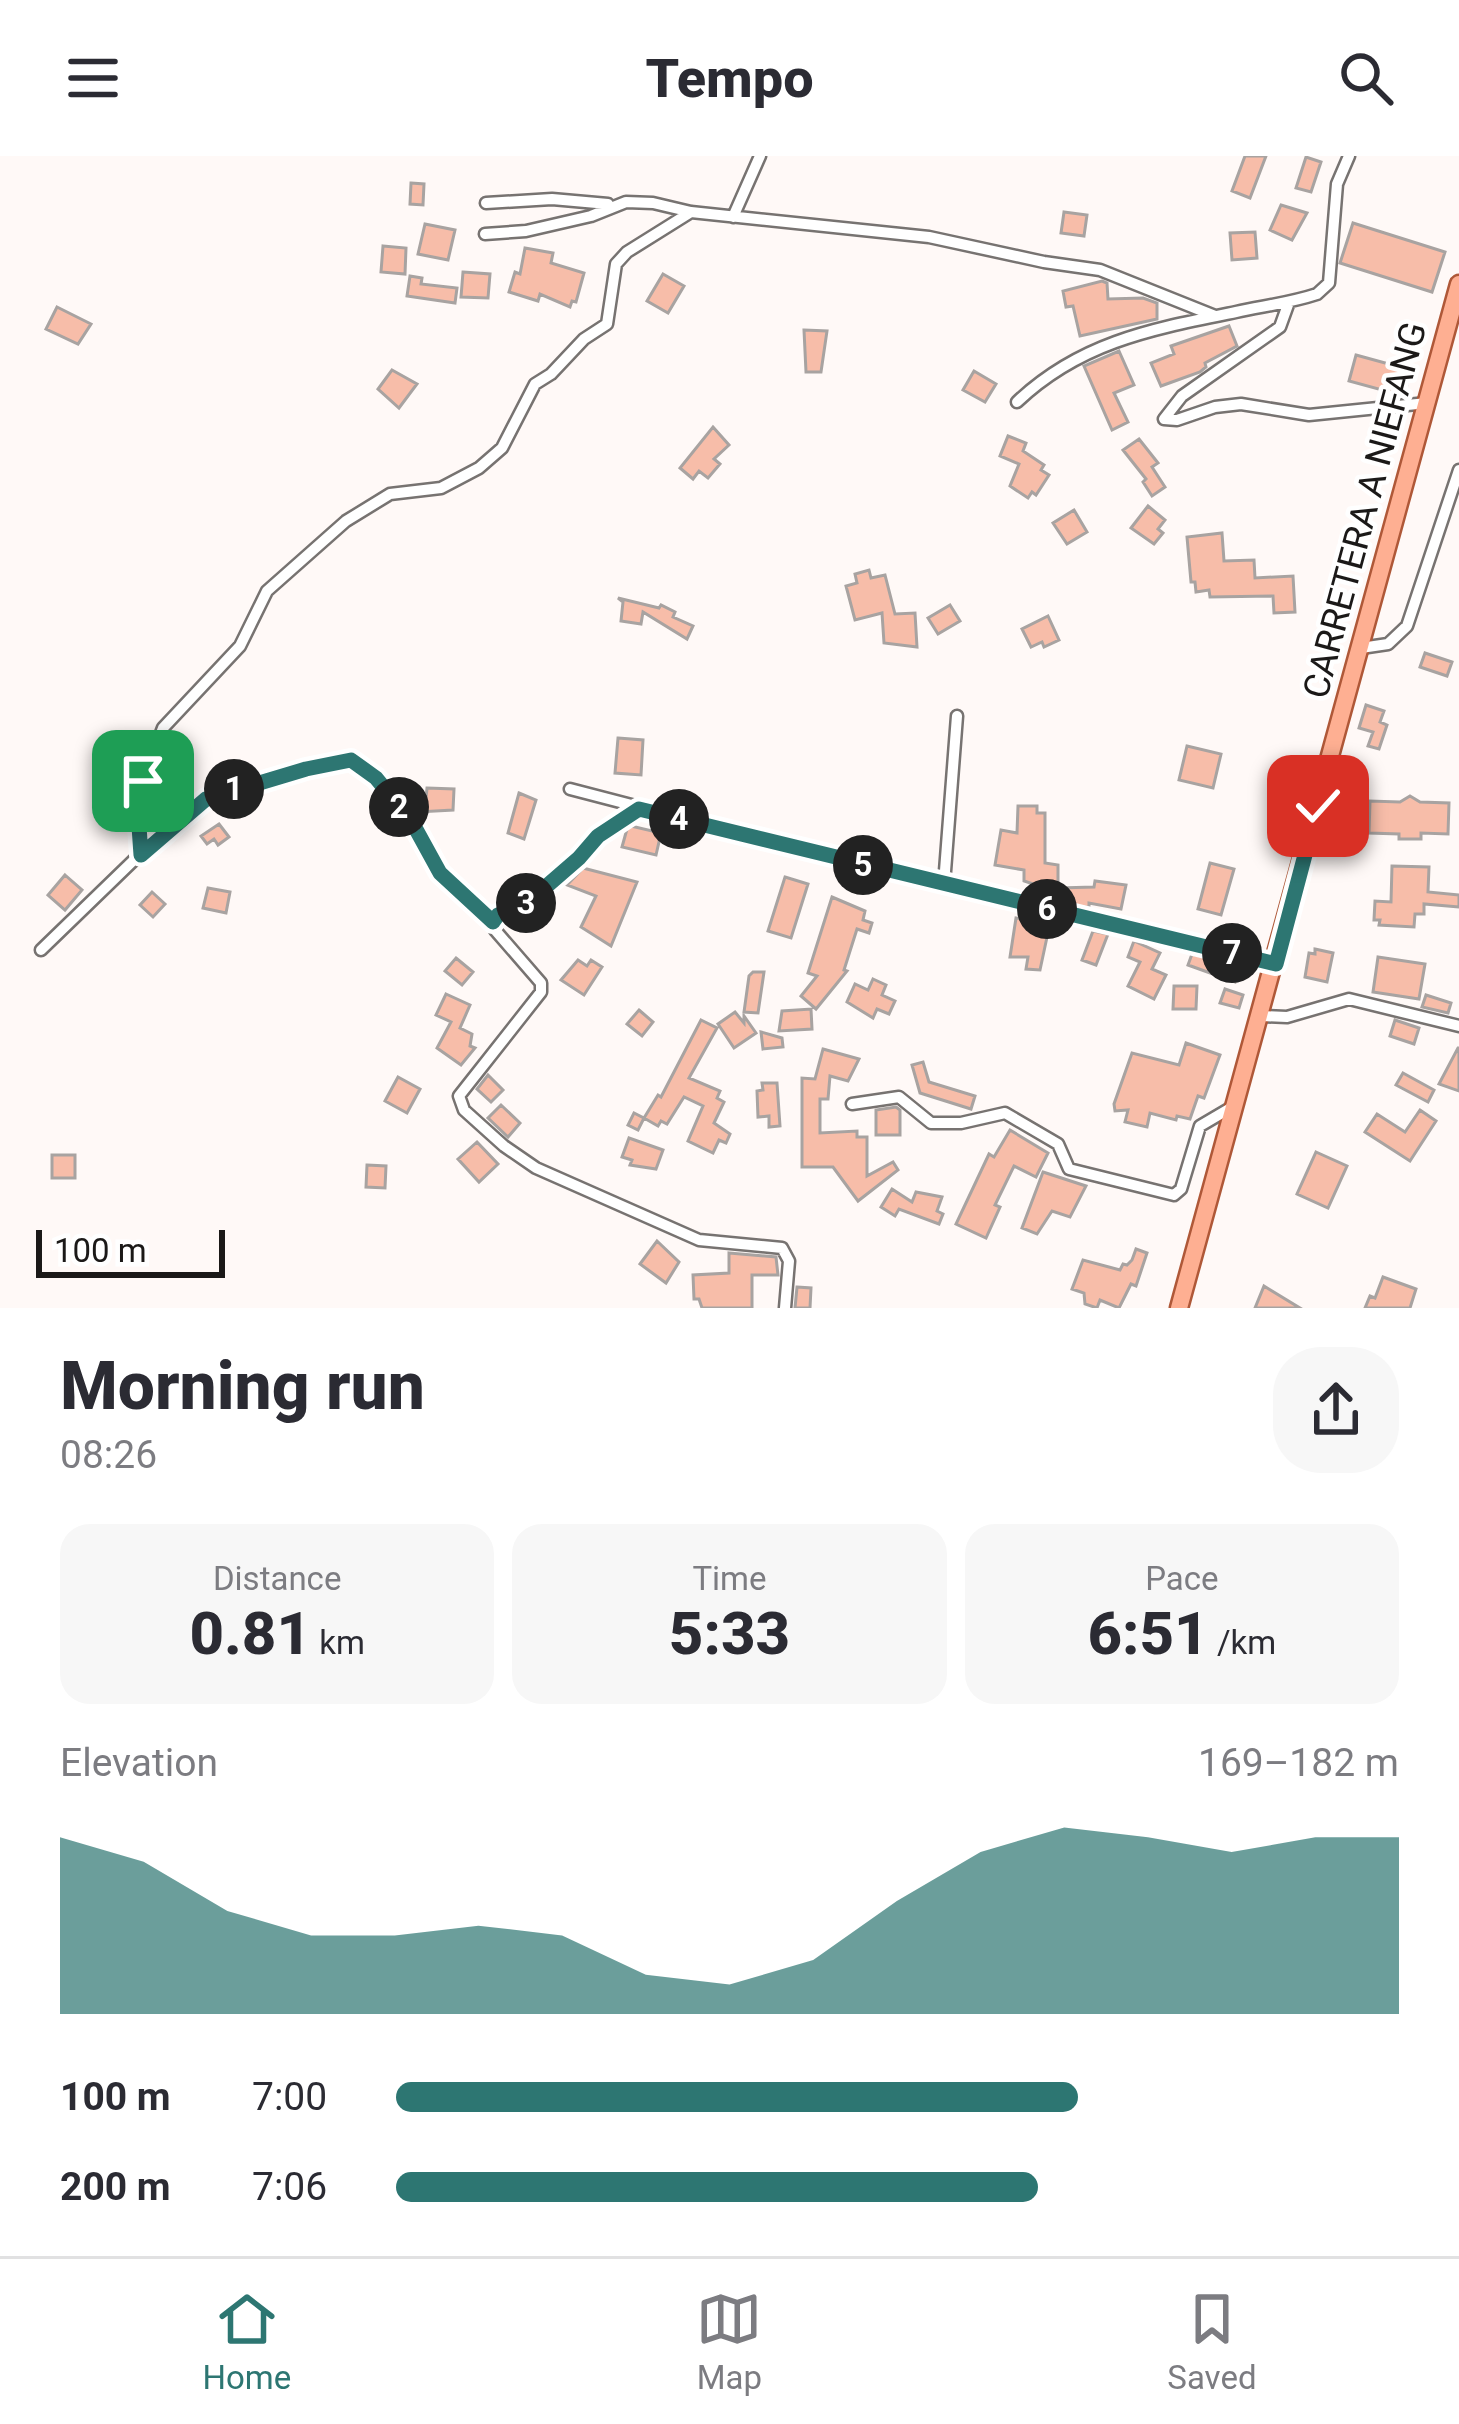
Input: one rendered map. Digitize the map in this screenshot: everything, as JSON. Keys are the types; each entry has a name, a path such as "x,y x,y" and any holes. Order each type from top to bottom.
{"main road":[{"name":"CARRETERA A NIEFANG","path":"1179,1308 1459,284"}],"street":[{"path":"733,217 760,156"},
{"path":"1017,402 1048,373 1091,350 1317,294 1329,283 1337,184 1349,156"},
{"path":"486,203 653,202 691,212 929,237 1100,269 1215,316"},
{"path":"485,234 526,231 591,216 613,205"},
{"path":"141,855 138,812 143,781 163,728 240,646 267,591 346,521 390,494 459,482 502,448 535,384 607,324 616,263 691,212"},
{"path":"1289,302 1280,327 1182,396 1164,419 1177,421 1215,407 1241,404 1309,415 1427,403"},
{"path":"1361,649 1388,644 1407,626 1459,470"},
{"path":"944,884 958,716"},
{"path":"40,950 206,799 351,760 376,778 412,822 440,873 493,922 542,987 459,1096 464,1110 523,1160 699,1240 782,1248 789,1261 785,1308"},
{"path":"570,789 1276,964"},
{"path":"493,922 498,915 526,904 598,836 639,809"},
{"path":"1262,1016 1287,1017 1349,999 1459,1026"},
{"path":"852,1104 899,1097 928,1123 952,1124 1005,1113 1058,1144 1069,1169 1174,1195 1181,1190 1200,1126 1237,1104"}],"building":[{"path":"1245,156 1266,156 1250,198 1232,191"},
{"path":"1306,157 1321,162 1311,192 1296,188"},
{"path":"411,183 424,184 423,205 410,204"},
{"path":"1281,205 1307,213 1292,240 1270,230"},
{"path":"1064,212 1087,215 1084,236 1061,233"},
{"path":"1353,223 1445,252 1432,292 1340,263"},
{"path":"425,224 455,230 448,260 418,254"},
{"path":"1255,232 1257,258 1232,260 1230,233"},
{"path":"383,246 406,248 405,274 381,272"},
{"path":"525,248 553,253 551,263 584,273 576,302 570,307 540,294 538,301 509,292 515,272 520,274"},
{"path":"463,272 490,274 488,298 461,297"},
{"path":"663,274 684,286 668,313 647,301"},
{"path":"410,276 422,278 421,284 457,288 455,303 407,296"},
{"path":"1107,283 1108,299 1143,298 1157,303 1157,319 1080,336 1073,306 1066,307 1063,291"},
{"path":"57,307 91,324 78,344 46,329"},
{"path":"1229,326 1237,346 1205,363 1200,372 1161,386 1151,363 1174,354 1171,346"},
{"path":"804,330 827,331 821,372 806,372"},
{"path":"1119,351 1134,385 1114,393 1128,422 1112,430 1084,366"},
{"path":"1356,355 1411,370 1404,396 1349,381"},
{"path":"392,370 417,384 399,408 378,389"},
{"path":"974,371 996,384 985,402 963,390"},
{"path":"713,427 729,445 714,459 720,464 708,478 699,471 693,479 680,468"},
{"path":"1008,436 1026,443 1023,451 1044,465 1041,470 1049,475 1036,495 1032,492 1028,498 1010,486 1019,464 1000,456"},
{"path":"1139,439 1158,463 1152,467 1165,487 1152,496 1143,482 1146,479 1123,450"},
{"path":"1148,506 1165,520 1154,544 1131,528"},
{"path":"1074,510 1087,532 1067,544 1053,523"},
{"path":"1222,533 1224,561 1254,560 1255,578 1293,576 1295,612 1274,613 1273,596 1210,597 1209,590 1196,592 1187,537"},
{"path":"869,570 871,578 885,575 895,614 915,613 917,647 884,643 882,613 855,620 846,586 857,583 855,574"},
{"path":"618,598 675,612 673,617 693,626 687,639 643,612 641,624 621,621 623,602"},
{"path":"950,605 960,621 938,634 928,618"},
{"path":"1048,616 1059,640 1031,647 1022,629"},
{"path":"1425,653 1452,662 1447,676 1420,667"},
{"path":"1366,705 1384,711 1380,722 1387,725 1379,749 1368,746 1373,732 1359,728"},
{"path":"618,738 643,740 641,775 615,773"},
{"path":"1187,746 1221,754 1213,788 1179,780"},
{"path":"427,788 454,789 453,810 418,812 419,798 426,798"},
{"path":"519,793 536,800 524,839 508,833"},
{"path":"1410,796 1420,802 1449,803 1448,834 1421,833 1421,839 1399,839 1399,834 1369,833 1370,801 1400,802"},
{"path":"1018,806 1037,806 1037,813 1045,813 1045,863 1058,865 1058,888 1094,887 1095,881 1126,885 1121,909 1089,903 1080,908 1041,898 1039,886 1024,881 1024,870 995,865 1001,830 1017,833"},
{"path":"219,824 229,837 218,845 214,839 207,844 201,836"},
{"path":"631,826 661,833 656,855 622,847"},
{"path":"1210,863 1234,869 1221,915 1198,909"},
{"path":"1392,866 1429,867 1428,892 1459,895 1459,907 1424,904 1424,914 1415,914 1414,927 1379,925 1380,920 1374,920 1375,901 1391,902"},
{"path":"583,868 637,882 611,946 581,927 596,896 567,885"},
{"path":"65,875 82,890 65,910 48,895"},
{"path":"785,877 808,884 791,938 768,931"},
{"path":"208,888 230,892 226,913 203,908"},
{"path":"152,892 165,904 153,917 140,905"},
{"path":"832,897 865,911 863,920 872,923 869,933 857,929 847,971 816,1009 801,996 817,976 808,973"},
{"path":"1016,918 1050,923 1040,970 1026,969 1028,957 1010,957"},
{"path":"1093,931 1108,934 1096,965 1082,960"},
{"path":"1134,941 1160,953 1152,969 1166,975 1154,999 1128,986 1140,962 1128,957"},
{"path":"1315,949 1333,953 1327,982 1305,977 1309,953 1315,954"},
{"path":"1192,954 1238,965 1235,982 1188,965"},
{"path":"1378,957 1425,964 1419,999 1373,992"},
{"path":"456,958 473,972 462,985 445,971"},
{"path":"578,960 587,966 591,960 602,967 584,995 561,980"},
{"path":"753,972 764,972 758,1013 744,1012"},
{"path":"873,979 886,985 882,995 895,1001 889,1014 877,1009 873,1018 847,1002 855,984 868,990"},
{"path":"1174,986 1197,986 1196,1009 1173,1009"},
{"path":"1225,989 1243,995 1239,1008 1220,1003"},
{"path":"446,994 470,1005 460,1028 472,1034 470,1046 475,1048 461,1065 437,1048 451,1022 436,1015"},
{"path":"1426,995 1451,1003 1448,1013 1422,1007"},
{"path":"811,1009 812,1029 779,1031 782,1011"},
{"path":"639,1010 653,1022 642,1036 627,1024"},
{"path":"735,1012 756,1033 734,1048 718,1024"},
{"path":"701,1020 717,1028 689,1078 720,1091 717,1098 724,1102 714,1123 730,1134 726,1143 719,1140 713,1153 688,1141 703,1106 684,1097 667,1124 661,1121 658,1126 644,1118 661,1097"},
{"path":"1395,1020 1419,1028 1414,1044 1390,1036"},
{"path":"761,1032 782,1038 783,1047 763,1049"},
{"path":"1186,1043 1220,1055 1204,1098 1198,1096 1190,1119 1150,1113 1147,1127 1125,1122 1128,1110 1115,1111 1114,1104 1132,1053 1179,1065"},
{"path":"1459,1048 1459,1091 1439,1084"},
{"path":"823,1049 859,1059 848,1081 830,1076 828,1099 820,1099 820,1133 857,1131 857,1137 867,1137 867,1176 893,1162 898,1170 858,1201 833,1167 802,1167 802,1078 815,1079"},
{"path":"923,1062 929,1082 975,1096 971,1109 920,1093 912,1065"},
{"path":"1403,1073 1434,1090 1428,1102 1396,1085"},
{"path":"488,1075 503,1090 491,1102 477,1089"},
{"path":"398,1077 420,1089 407,1113 385,1101"},
{"path":"762,1083 777,1083 780,1126 769,1127 769,1116 758,1117 757,1091 763,1090"},
{"path":"501,1105 520,1123 508,1137 488,1118"},
{"path":"896,1107 900,1135 876,1135 876,1110"},
{"path":"1420,1110 1436,1121 1410,1161 1365,1132 1377,1114 1405,1132"},
{"path":"634,1113 644,1118 638,1130 628,1125"},
{"path":"1010,1130 1048,1153 1036,1177 1014,1166 986,1238 956,1224 989,1154 994,1157"},
{"path":"629,1138 663,1150 656,1169 630,1165 632,1160 622,1157"},
{"path":"477,1142 498,1164 479,1182 458,1159"},
{"path":"1316,1152 1347,1166 1328,1208 1297,1194"},
{"path":"52,1155 75,1155 75,1178 52,1178"},
{"path":"367,1165 386,1166 385,1188 366,1187"},
{"path":"1043,1172 1086,1186 1070,1217 1052,1211 1037,1234 1022,1228"},
{"path":"892,1189 912,1202 916,1192 942,1197 939,1224 899,1209 895,1216 881,1207"},
{"path":"657,1241 679,1262 666,1283 640,1264"},
{"path":"1136,1249 1147,1253 1136,1286 1131,1284 1119,1308 1100,1300 1097,1308 1085,1304 1084,1293 1072,1289 1083,1260 1120,1270"},
{"path":"729,1253 776,1257 778,1275 752,1275 752,1308 702,1308 699,1299 694,1299 693,1275 729,1273"},
{"path":"1383,1277 1416,1289 1410,1308 1365,1308 1370,1296 1375,1298"},
{"path":"1264,1286 1300,1308 1255,1308"},
{"path":"797,1287 811,1288 810,1308 795,1308"}],"route":[{"path":"143,781 138,812 141,855 206,799 351,760 376,778 412,822 440,873 493,922 498,915 526,904 598,836 639,809 1276,964 1318,806"}]}
